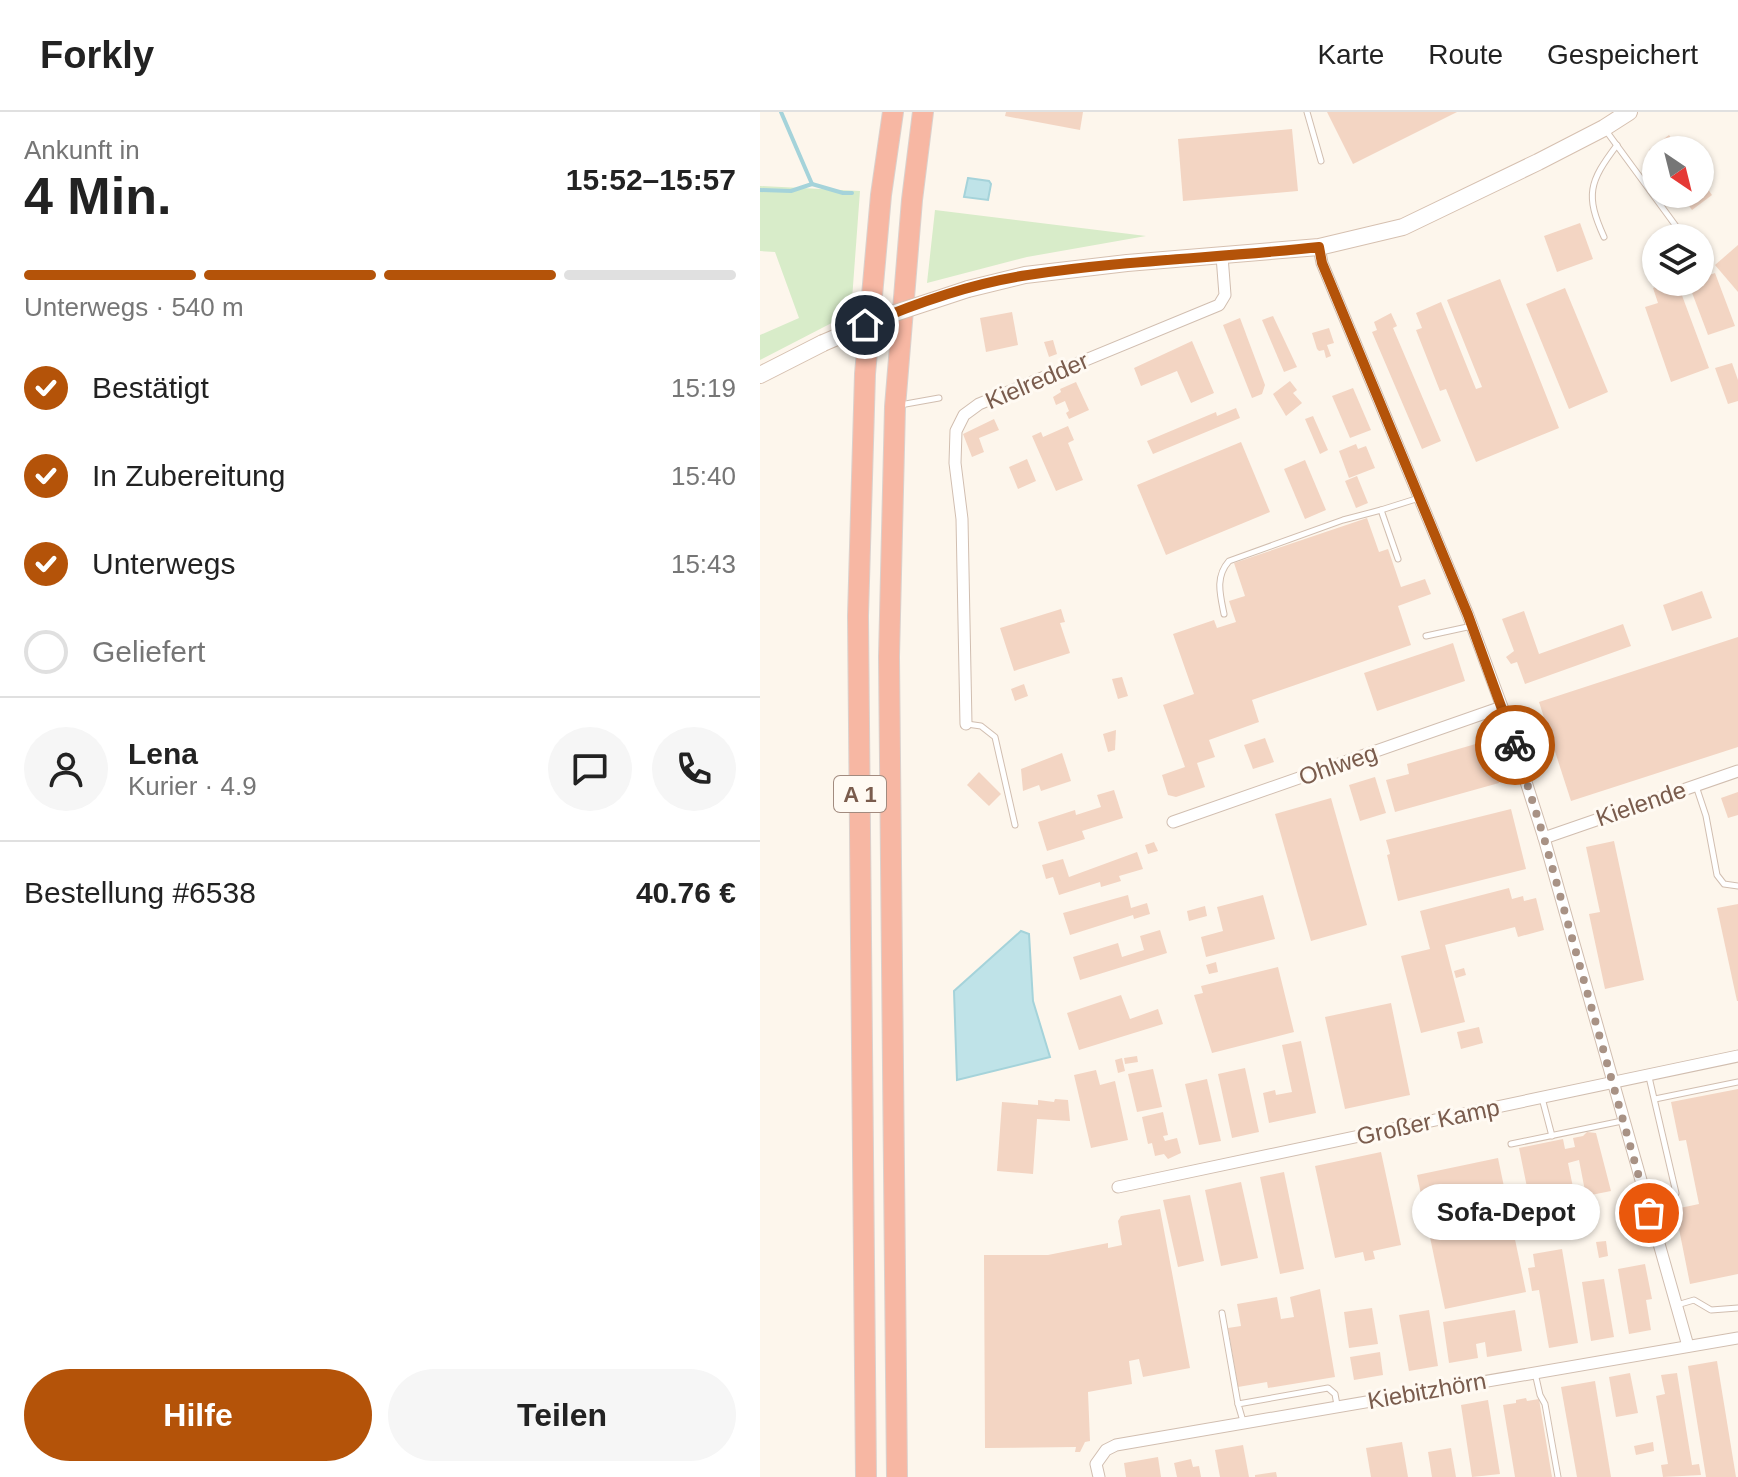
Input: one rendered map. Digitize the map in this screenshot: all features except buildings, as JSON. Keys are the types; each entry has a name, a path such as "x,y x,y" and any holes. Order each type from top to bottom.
{"highway":[{"name":"A 1","path":"866,1477 858,616 865,374 881,195 893,112"},
{"name":"A 1","path":"897,1477 889,657 895,407 912,200 923,112"}],"main road":[{"path":"760,375 886,316 968,289 1025,275 1319,247 1403,227 1604,128 1629,112"}],"street":[{"path":"1319,247 1322,263 1473,626 1502,707 1544,838 1688,1346"},
{"name":"Kielredder","path":"966,724 962,519 955,463 956,431 964,415 979,404 1219,305 1225,295 1222,256"},
{"name":"Ohlweg","path":"1173,822 1502,707"},
{"name":"Kielende","path":"1544,838 1738,771"},
{"name":"Großer Kamp","path":"1118,1187 1738,1056"},
{"name":"Kiebitzhörn","path":"1099,1477 1096,1464 1106,1450 1116,1445 1738,1338"}],"lane":[{"path":"1307,112 1321,161"},
{"path":"1604,128 1674,224"},
{"path":"1604,237 1592,210 1591,192 1603,163 1617,145"},
{"path":"895,407 939,398"},
{"path":"1224,614 1219,588 1221,571 1229,561 1343,520 1420,498"},
{"path":"1381,510 1398,559"},
{"path":"1426,636 1473,626"},
{"path":"966,724 981,726 995,737 1015,825"},
{"path":"1696,785 1706,816 1717,875 1724,884 1738,886"},
{"path":"1649,1076 1676,1193"},
{"path":"1655,1099 1738,1082"},
{"path":"1542,1098 1552,1136"},
{"path":"1511,1144 1623,1121"},
{"path":"1676,1305 1694,1300 1711,1310 1738,1308"},
{"path":"1222,1313 1243,1423"},
{"path":"1535,1372 1545,1404 1558,1477"},
{"path":"1238,1404 1328,1388 1335,1394 1338,1406"}],"green space":[{"path":"760,186 860,191 851,313 760,360 760,335 799,318 775,252 760,251"},
{"path":"935,210 1146,236 1027,257 927,283"}],"water":[{"path":"968,178 989,181 988,200 964,197"},
{"path":"1021,931 1029,934 1033,1001 1050,1057 957,1080 954,991"}],"waterway":[{"path":"781,112 812,184 852,193"},
{"path":"760,190 791,191 812,184"}],"way so far":[{"path":"1515,745 1649,1213"}],"place":[{"name":"Sofa-Depot","path":"1649,1213"}],"route":[{"path":"865,325 968,289 1025,275 1319,247 1322,263 1483,652 1515,745"}]}
